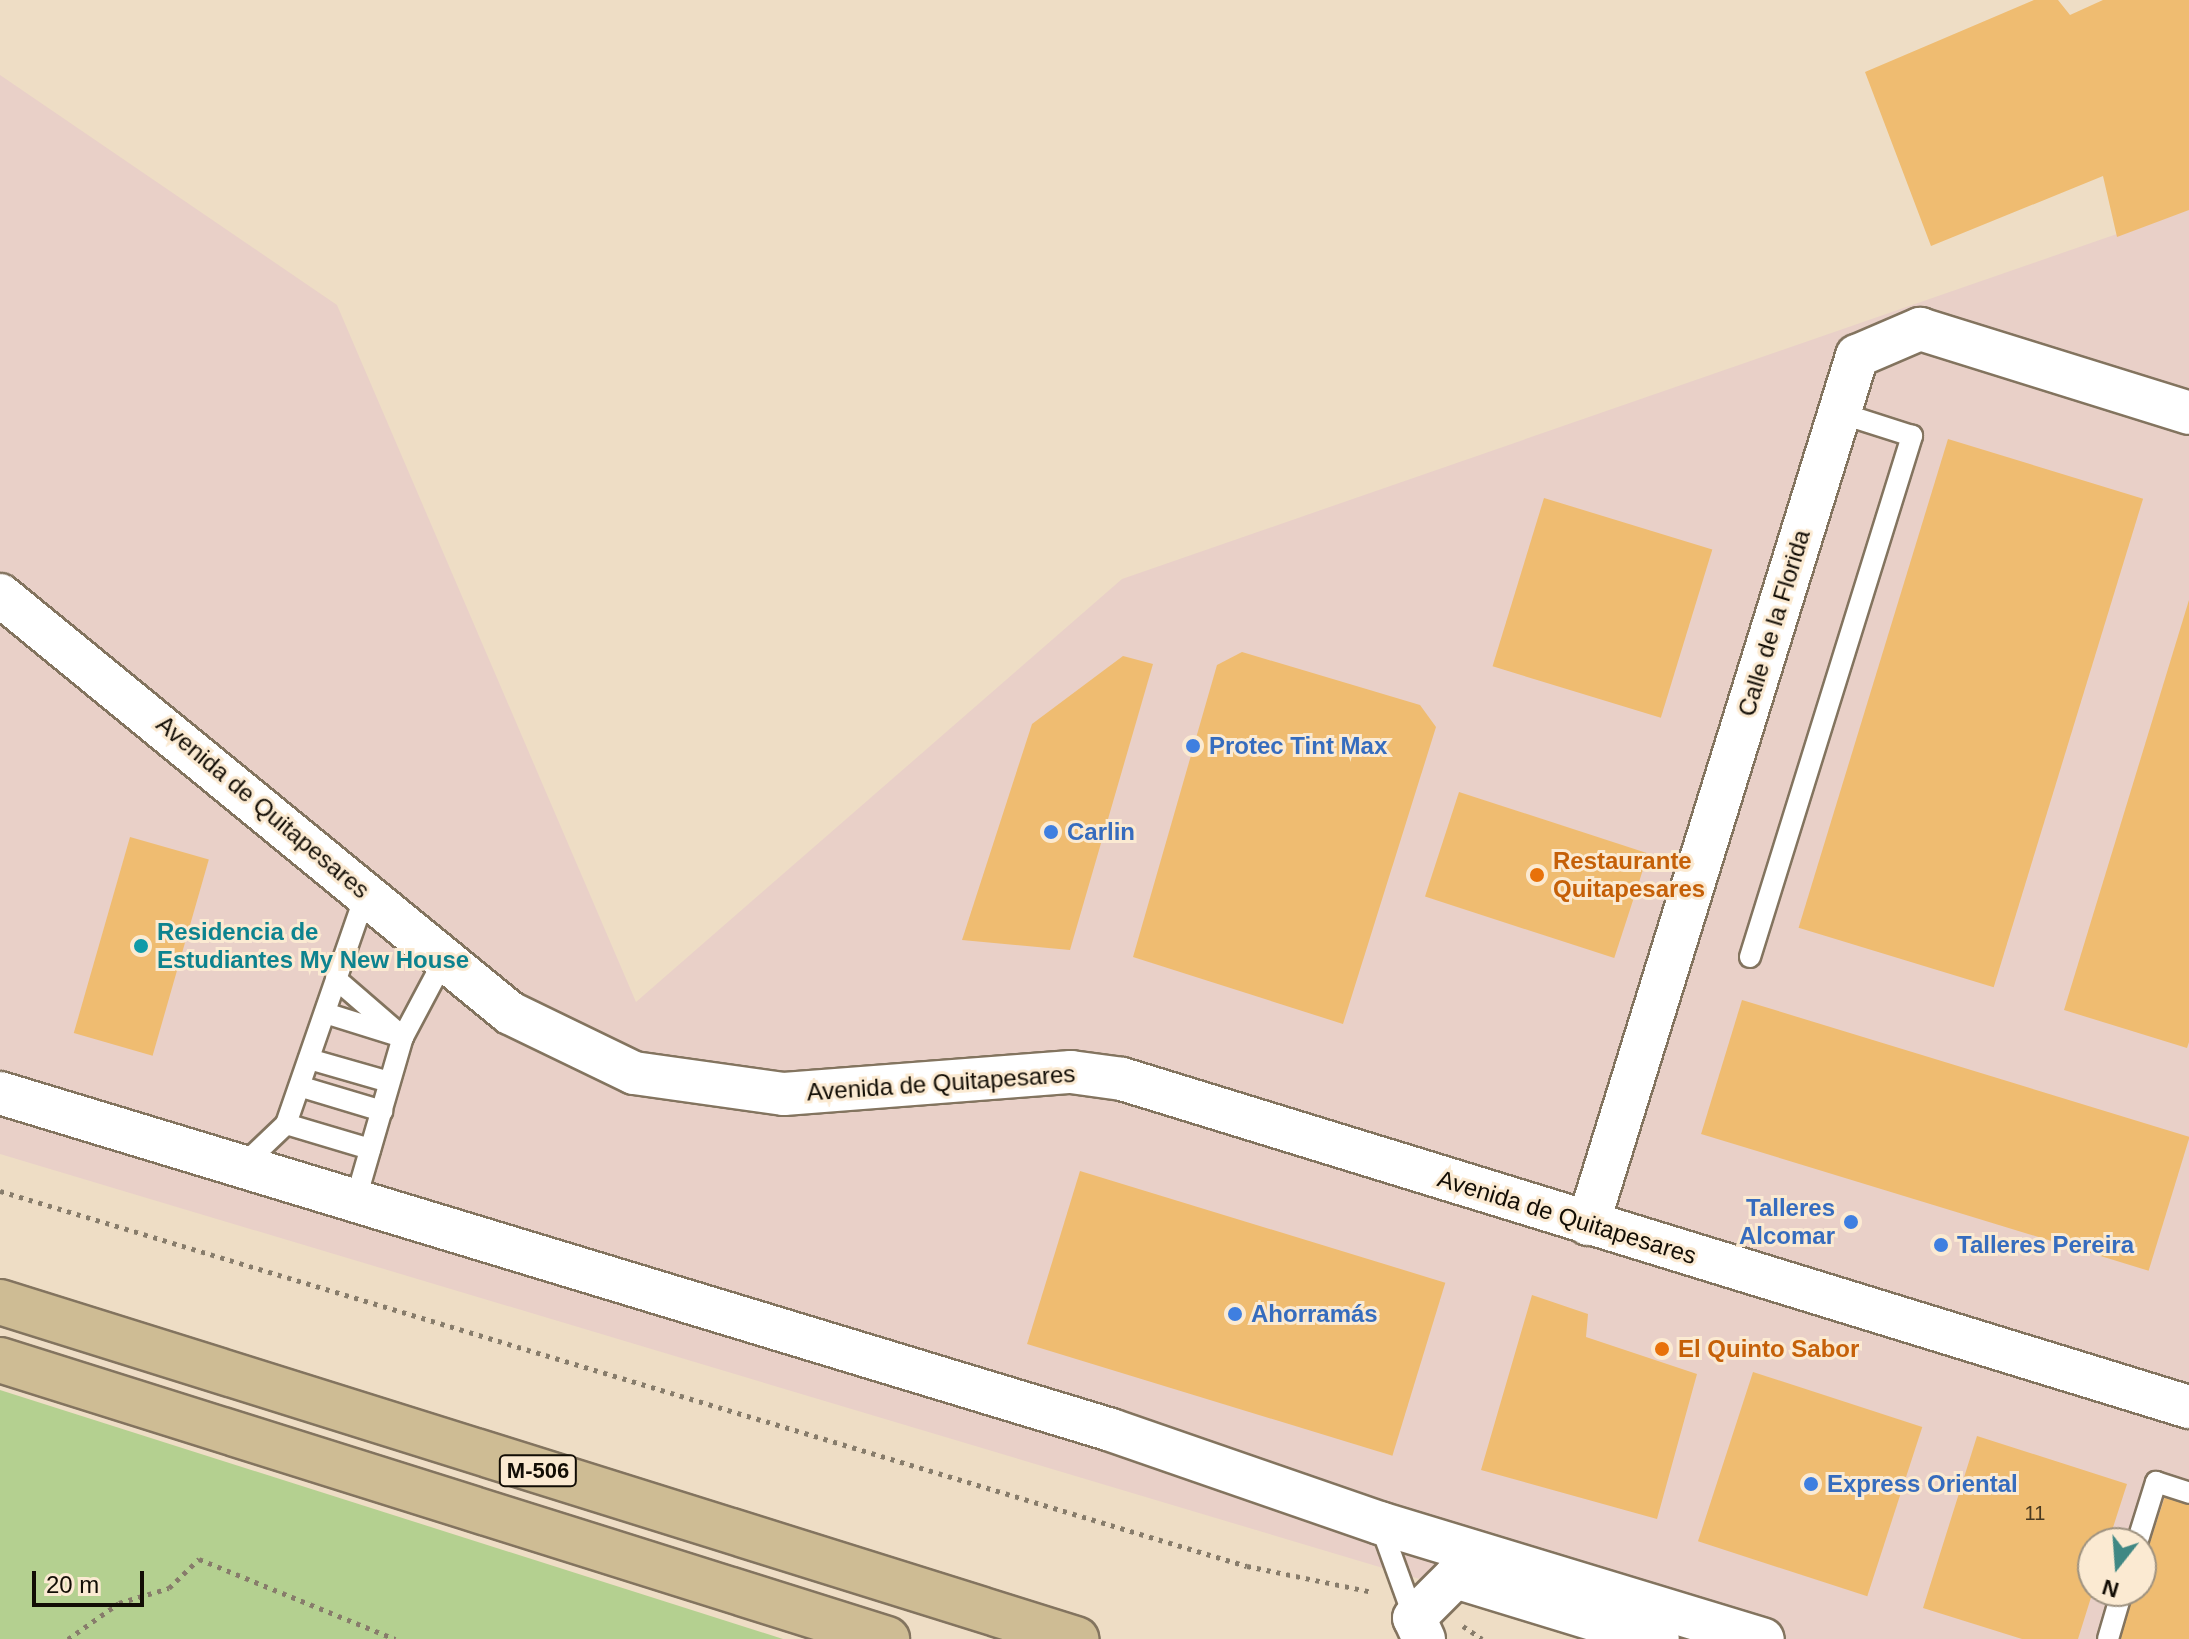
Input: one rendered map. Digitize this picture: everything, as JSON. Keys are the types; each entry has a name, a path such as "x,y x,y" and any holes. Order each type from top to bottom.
{"main road":[{"name":"M-506","path":"0,1302 1076,1639"},
{"name":"M-506","path":"0,1360 887,1639"}],"street":[{"name":"Calle de la Florida","path":"1588,1224 1857,356 1920,329 2189,413"},
{"name":"Avenida de Quitapesares","path":"0,595 510,1013 634,1073 784,1094 1071,1072 1109,1077 2189,1407"},
{"path":"0,1093 1111,1430 1380,1523 1763,1639"},
{"path":"1430,1625 1455,1577 1658,1639"}],"lane":[{"path":"1750,957 1912,436 1840,413"},
{"path":"241,1167 286,1124 302,1087 366,893"},
{"path":"355,1202 403,1037 445,958"},
{"path":"336,979 403,1037"},
{"path":"325,1013 403,1037"},
{"path":"309,1059 389,1082"},
{"path":"302,1087 382,1111"},
{"path":"286,1124 370,1149"},
{"path":"2142,1527 2156,1482 2189,1493"},
{"path":"1380,1523 1430,1625"},
{"path":"2108,1639 2117,1607"}],"path":[{"path":"0,1191 1247,1566 1376,1593"},
{"path":"68,1639 119,1603 169,1588 199,1559 395,1639"},
{"path":"1430,1625 1482,1639"}],"shaded area":[{"path":"0,75 337,305 636,1002 1122,579 2189,209 2189,1639 1620,1639 0,1154"}],"green space":[{"path":"0,1390 783,1639 0,1639"}],"building":[{"path":"2034,0 2058,0 2070,15 2103,0 2189,0 2189,210 2117,237 2103,176 1931,246 1865,72"},
{"path":"1948,439 2143,499 1994,987 1799,928"},
{"path":"1544,498 1712,549 1661,718 1493,666"},
{"path":"2189,600 2189,1042 2187,1048 2064,1010"},
{"path":"1242,652 1420,705 1436,727 1343,1024 1133,957 1217,665"},
{"name":"Carlin","path":"1123,656 1153,664 1070,950 962,940 1032,724"},
{"name":"Restaurante Quitapesares","path":"1459,792 1648,853 1614,958 1425,897"},
{"name":"Residencia de Estudiantes My New House","path":"130,837 209,860 153,1056 74,1033"},
{"path":"1742,1000 2189,1137 2149,1271 1701,1134"},
{"name":"Ahorramás","path":"1080,1171 1445,1283 1392,1456 1027,1344"},
{"path":"1532,1295 1588,1314 1586,1337 1697,1374 1657,1519 1481,1470"},
{"name":"Express Oriental","path":"1753,1372 1922,1427 1867,1596 1698,1541"},
{"path":"1977,1436 2127,1484 2113,1527 2077,1527 2077,1607 2088,1607 2078,1639 2022,1639 1923,1608"},
{"path":"2165,1496 2189,1504 2189,1639 2119,1639 2129,1607 2157,1607 2155,1527"}],"place":[{"name":"Protec Tint Max","path":"1193,746"},
{"name":"Carlin","path":"1051,832"},
{"name":"Restaurante Quitapesares","path":"1537,875"},
{"name":"Residencia de Estudiantes My New House","path":"141,946"},
{"name":"Talleres Alcomar","path":"1851,1222"},
{"name":"Talleres Pereira","path":"1941,1245"},
{"name":"Ahorramás","path":"1235,1314"},
{"name":"El Quinto Sabor","path":"1662,1349"},
{"name":"Express Oriental","path":"1811,1484"}]}
